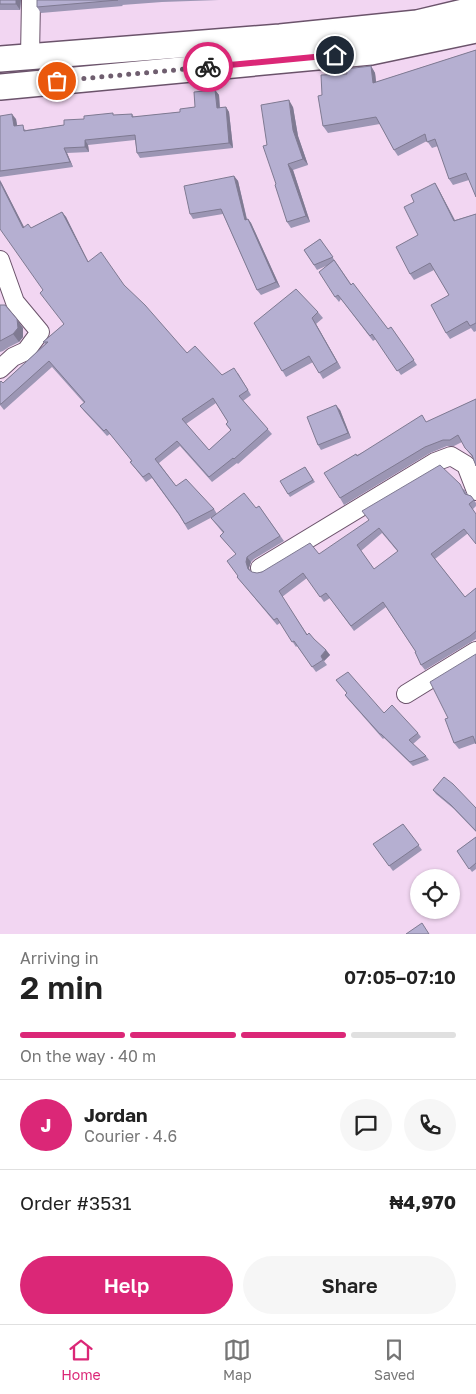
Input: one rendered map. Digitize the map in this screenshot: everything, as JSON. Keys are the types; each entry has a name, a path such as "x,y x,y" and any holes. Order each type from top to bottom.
{"street":[{"path":"30,57 31,0"},
{"path":"0,59 280,37 398,25 417,23 476,9"},
{"path":"0,87 370,52 476,30"},
{"path":"0,260 15,302 40,332 26,351 7,358 0,369"},
{"path":"260,568 435,462 451,456 466,465 476,491"},
{"path":"406,694 476,651"}],"building":[{"path":"0,0 16,0 16,4 0,4"},
{"path":"37,0 118,0 37,7"},
{"path":"476,50 476,197 466,173 449,179 435,139 427,142 425,134 394,150 376,117 323,126 318,96 322,95 321,75 347,74 346,69 371,66 373,83"},
{"path":"215,90 217,108 226,107 229,143 137,153 135,135 85,140 85,147 64,148 70,162 0,171 0,116 12,114 14,126 23,125 24,131 64,125 64,120 84,119 84,116 113,113 113,115 132,114 132,117 180,112 180,109 195,107 194,92"},
{"path":"289,100 293,130 303,159 288,164 306,216 287,222 263,146 267,145 261,105"},
{"path":"234,176 245,220 248,219 276,282 257,290 221,209 190,214 184,186"},
{"path":"0,182 23,228 28,224 31,228 62,212 88,262 101,252 124,285 145,305 187,353 195,346 222,375 234,368 248,390 239,396 268,429 234,459 209,477 177,441 155,459 176,486 186,479 214,509 185,524 149,473 143,477 106,429 104,431 80,406 85,402 49,361 0,404 0,382 3,383 48,342 43,342 64,324 40,293 43,290 0,229","holes":["213,398 228,422 226,424 231,430 209,450 182,419"]},
{"path":"435,183 454,221 476,214 476,323 470,326 467,321 446,333 431,305 449,295 430,263 410,274 396,247 418,235 404,207 414,202 411,195"},
{"path":"320,239 333,257 314,265 304,250"},
{"path":"334,260 351,285 353,283 388,329 391,327 414,360 397,371 372,334 370,336 338,295 335,297 319,272"},
{"path":"296,289 318,312 312,318 337,362 319,373 309,356 282,371 254,323"},
{"path":"0,305 5,305 17,319 18,328 13,334 0,341"},
{"path":"476,399 476,466 472,455 465,448 458,435 450,440 443,440 425,447 340,498 324,473 356,454 357,456 422,415 426,422"},
{"path":"336,405 348,433 318,445 307,417"},
{"path":"440,465 460,484 465,494 471,496 474,500 469,504 476,514 476,544 464,529 431,554 465,597 476,588 476,631 421,665 416,652 383,602 351,626 326,593 320,597 303,573 279,591 307,635 309,633 326,650 321,656 323,660 312,667 294,641 292,642 277,618 274,620 237,577 227,561 236,554 220,536 224,532 211,518 244,493 256,508 259,506 280,536 247,557 248,569 257,573 262,572 310,543 319,554 369,520 362,511","holes":["379,528 398,551 374,569 357,545"]},
{"path":"305,467 313,480 288,494 280,481"},
{"path":"476,654 476,744 473,736 454,743 445,719 448,718 430,682"},
{"path":"348,672 384,713 392,705 418,733 409,740 426,756 410,762 380,734 345,695 347,693 336,680"},
{"path":"444,777 476,808 476,831 451,805 433,790"},
{"path":"403,824 419,845 389,866 373,844"},
{"path":"476,837 476,863 469,869 457,851"},
{"path":"422,923 429,934 406,934"}],"way so far":[{"path":"57,81 208,67"}],"route":[{"path":"208,67 335,55"}]}
